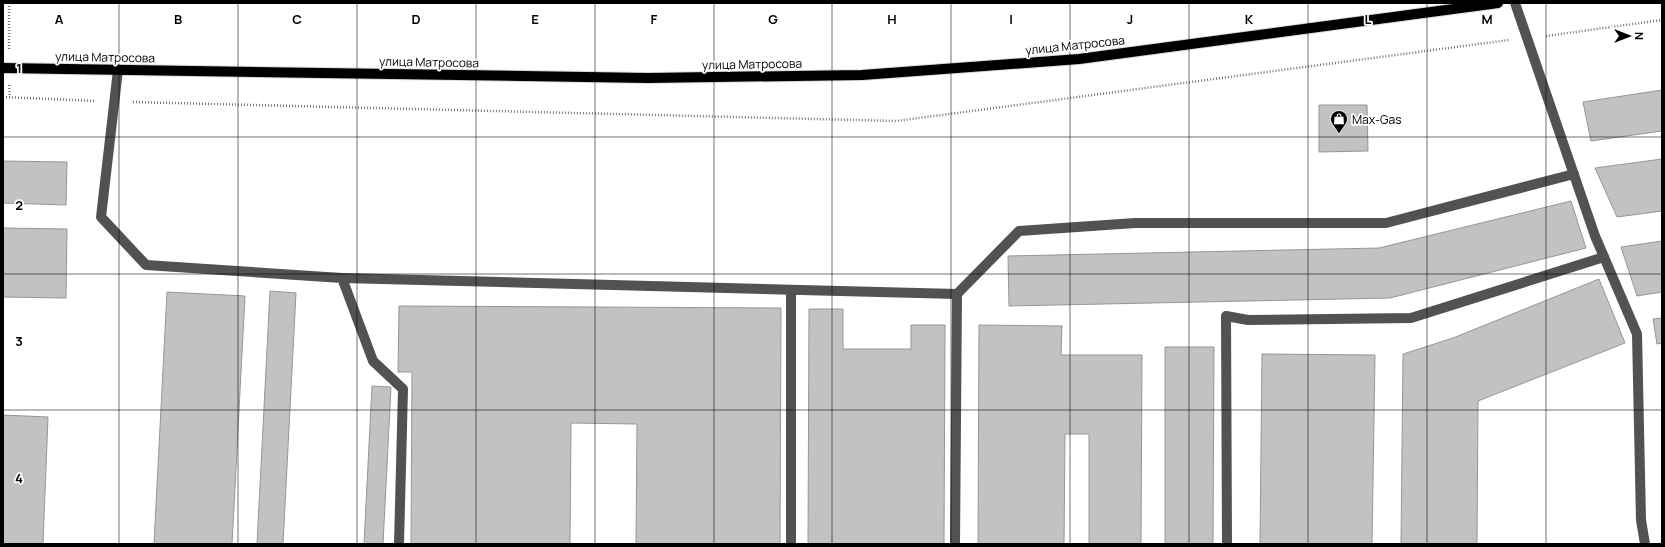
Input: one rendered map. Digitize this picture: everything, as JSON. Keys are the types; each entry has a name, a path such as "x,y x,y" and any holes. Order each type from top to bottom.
{"main road":[{"name":"улица Матросова","path":"3,68 648,78 862,75 1079,59 1498,3"}],"lane":[{"path":"1515,3 1604,257 1637,334 1641,520 1645,544"},
{"path":"118,70 101,217 146,265 342,278 957,294"},
{"path":"955,544 957,294 1019,231 1135,223 1386,223 1574,174"},
{"path":"1227,544 1226,316 1248,320 1411,318 1604,257"},
{"path":"342,278 373,361 403,389 399,544"},
{"path":"791,290 791,544"}],"path":[{"path":"3,97 114,102"}],"building":[{"path":"1662,90 1662,131 1591,141 1583,102"},
{"path":"1319,105 1367,105 1368,151 1319,152"},
{"path":"1662,159 1662,211 1617,217 1595,168"},
{"path":"3,161 67,162 66,205 3,203"},
{"path":"1571,201 1586,248 1390,298 1009,306 1008,256 1379,248"},
{"path":"3,228 67,229 66,298 3,297"},
{"path":"1662,241 1662,292 1637,296 1621,247"},
{"path":"1599,279 1625,343 1478,401 1477,544 1401,544 1403,354 1453,338"},
{"path":"270,291 296,293 283,544 257,544"},
{"path":"167,292 245,296 232,544 154,544"},
{"path":"399,306 781,308 780,544 636,544 637,424 571,423 570,544 411,544 412,372 398,372"},
{"path":"809,309 843,309 843,349 911,349 911,325 945,325 944,544 808,544"},
{"path":"1662,318 1662,343 1657,344 1653,319"},
{"path":"979,325 1062,326 1061,355 1142,355 1141,544 1089,544 1089,434 1065,434 1064,544 978,544"},
{"path":"1165,347 1214,347 1213,544 1165,544"},
{"path":"1262,354 1375,355 1372,544 1260,544"},
{"path":"372,386 391,387 383,544 364,544"},
{"path":"3,415 48,417 43,544 3,544"}],"place":[{"name":"Max-Gas","path":"1339,134"}]}
